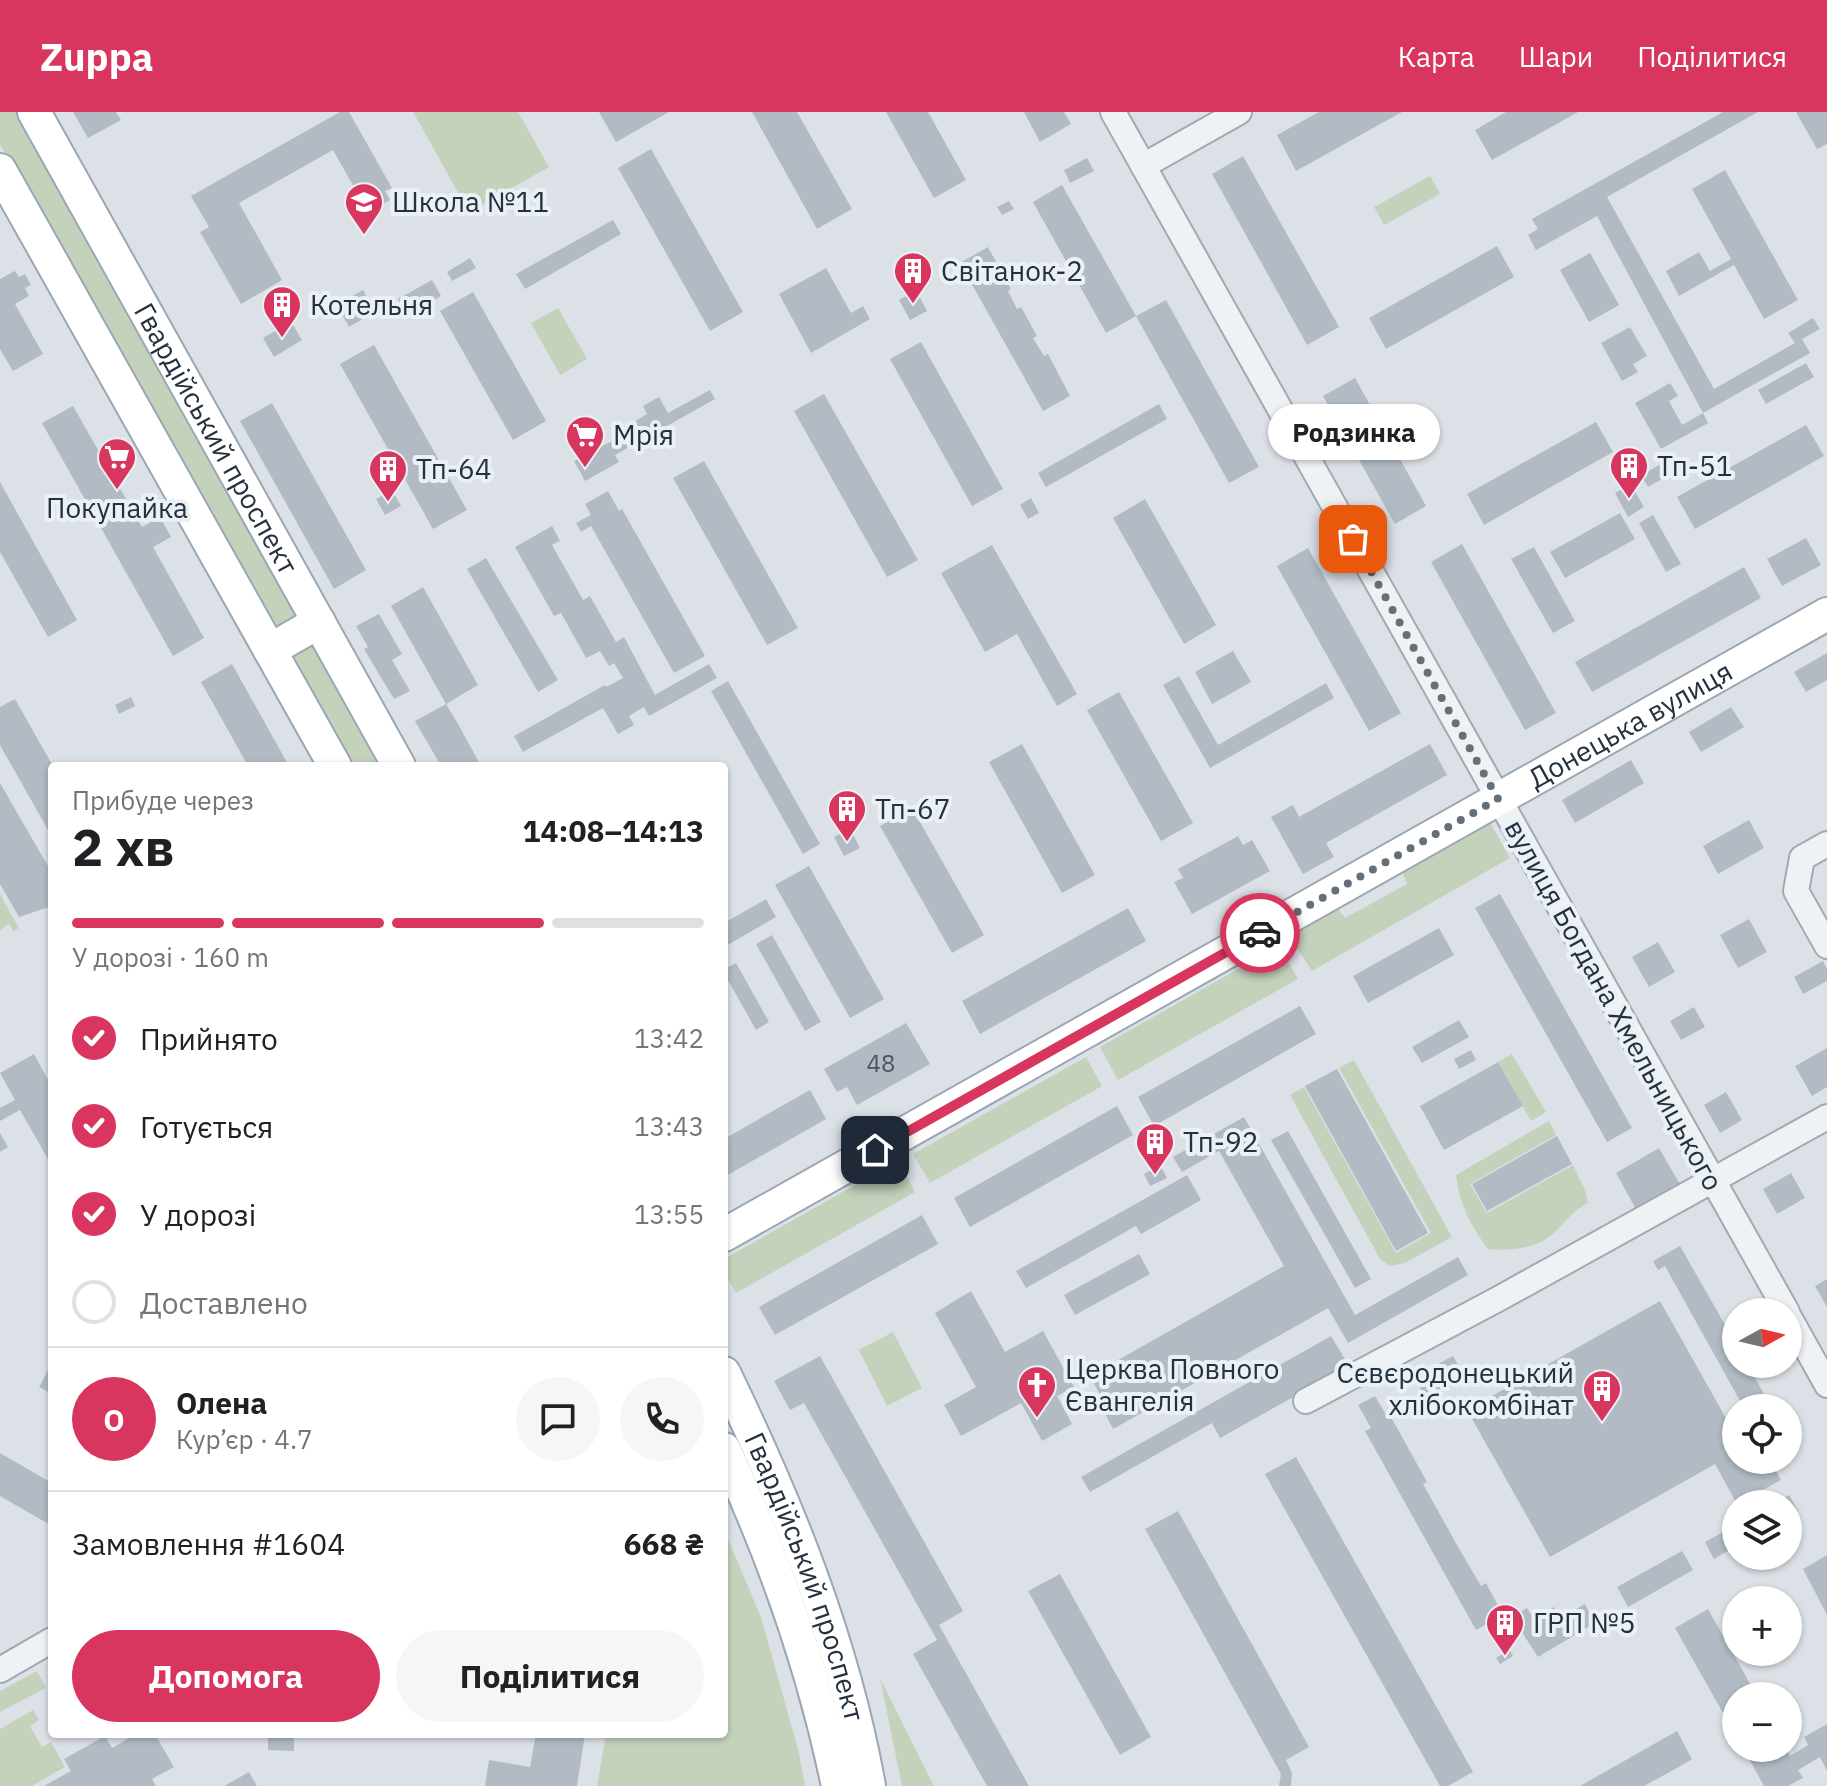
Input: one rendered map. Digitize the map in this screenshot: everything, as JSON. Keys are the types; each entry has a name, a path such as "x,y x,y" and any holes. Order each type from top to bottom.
{"main road":[{"name":"Гвардійський проспект","path":"34,112 397,762"},
{"name":"Гвардійський проспект","path":"0,170 333,762"},
{"name":"Донецька вулиця","path":"728,1233 1827,614"},
{"path":"270,650 319,622"},
{"name":"Гвардійський проспект","path":"728,1381 803,1547 847,1682 869,1786"},
{"name":"Гвардійський проспект","path":"728,1459 785,1595 815,1693 838,1786"}],"street":[{"name":"вулиця Богдана Хмельницького","path":"1113,112 1779,1298"},
{"path":"1143,166 1239,112"},
{"path":"1827,844 1802,858 1796,891 1827,946"},
{"path":"1306,1401 1827,1117"},
{"name":"вулиця Богдана Хмельницького","path":"1802,1340 1827,1385"},
{"path":"0,1670 48,1642"}],"green space":[{"path":"0,112 21,112 299,607 297,622 276,629 271,626 0,144"},
{"path":"413,112 518,112 549,167 469,212"},
{"path":"1430,176 1440,194 1384,225 1374,207"},
{"path":"558,308 587,359 560,375 531,323"},
{"path":"311,645 320,647 385,762 347,762 293,665 294,655"},
{"path":"1490,822 1510,858 1312,971 1292,940 1294,931 1337,907 1345,918 1407,884 1402,871"},
{"path":"0,894 19,928 13,931 9,924 0,930"},
{"path":"1279,946 1298,979 1118,1080 1100,1047"},
{"path":"1512,1054 1546,1112 1531,1121 1498,1062"},
{"path":"1086,1057 1102,1086 930,1183 913,1154"},
{"path":"1354,1060 1452,1237 1405,1263 1390,1266 1380,1259 1290,1095 1304,1087 1396,1253 1431,1233 1339,1068"},
{"path":"1549,1121 1556,1135 1470,1184 1487,1213 1573,1165 1588,1203 1540,1242 1515,1249 1488,1249 1467,1214 1456,1175"},
{"path":"898,1161 915,1192 736,1293 728,1279 728,1257"},
{"path":"893,1332 922,1388 887,1406 859,1350"},
{"path":"728,1539 761,1617 799,1753 805,1786 597,1786 605,1738 728,1738"},
{"path":"37,1671 46,1688 0,1712 0,1691"},
{"path":"880,1678 934,1786 902,1786"},
{"path":"33,1710 39,1720 30,1726 42,1747 51,1742 65,1767 32,1786 0,1786 0,1729"}],"building":[{"path":"73,112 116,112 121,120 88,138"},
{"path":"340,112 349,112 392,188 385,191 390,200 368,212 333,150 239,203 282,280 241,304 200,232 209,227 191,196"},
{"path":"599,112 669,112 616,142"},
{"path":"752,112 797,112 852,209 817,229"},
{"path":"886,112 928,112 966,180 934,198"},
{"path":"1024,112 1064,112 1071,124 1040,142"},
{"path":"1319,112 1402,112 1296,171 1277,135"},
{"path":"1506,112 1578,112 1492,160 1475,130"},
{"path":"1723,112 1758,112 1607,197 1714,389 1795,343 1788,333 1813,318 1820,329 1802,339 1810,353 1703,413 1597,216 1536,250 1528,235 1538,229 1532,219"},
{"path":"1796,112 1827,112 1827,144 1817,149"},
{"path":"651,149 743,312 710,331 618,168"},
{"path":"1243,156 1339,327 1307,345 1212,174"},
{"path":"1087,158 1094,171 1070,183 1064,170"},
{"path":"1725,170 1798,300 1764,319 1734,265 1679,296 1666,271 1699,252 1710,271 1731,259 1692,189"},
{"path":"1062,185 1136,316 1106,333 1033,202"},
{"path":"1009,201 1014,209 1002,215 997,207"},
{"path":"613,220 621,234 525,289 516,274"},
{"path":"1497,246 1514,277 1386,349 1369,318"},
{"path":"988,247 1011,289 1008,291 1017,309 1021,307 1037,336 1033,338 1044,356 1048,354 1070,396 1043,411 960,263"},
{"path":"1590,253 1619,305 1589,322 1560,270"},
{"path":"470,258 476,268 452,281 447,272"},
{"path":"826,268 851,313 863,306 870,319 811,353 779,294"},
{"path":"15,271 19,277 25,274 31,285 25,288 29,296 15,304 43,354 13,371 0,349 0,279"},
{"path":"432,280 441,296 408,315 398,299"},
{"path":"363,290 375,312 349,327 337,305"},
{"name":"Світанок-2","path":"916,290 927,311 910,320 899,300"},
{"path":"473,292 546,421 513,440 440,311"},
{"path":"1166,300 1259,467 1229,483 1136,316"},
{"name":"Котельня","path":"291,322 302,340 274,357 263,338"},
{"path":"1630,327 1647,356 1633,364 1638,372 1622,381 1601,343"},
{"path":"921,342 1003,489 972,506 890,359"},
{"path":"374,345 467,510 433,529 340,364"},
{"path":"1806,363 1814,377 1766,404 1758,390"},
{"path":"1355,378 1426,506 1395,524 1323,396"},
{"path":"1670,383 1678,396 1669,401 1682,425 1703,413 1708,423 1661,449 1635,403"},
{"path":"710,390 715,399 615,455 619,462 585,481 574,461 637,428 634,422 647,414 643,406 659,397 668,413"},
{"path":"824,394 918,560 887,577 794,411"},
{"path":"272,403 366,570 334,589 240,421"},
{"path":"1159,404 1167,419 1046,487 1038,473"},
{"path":"73,406 142,527 160,517 171,537 153,547 204,638 173,656 42,423"},
{"path":"1596,422 1613,452 1484,525 1467,494"},
{"path":"1806,425 1824,456 1695,529 1677,497"},
{"path":"704,461 798,628 767,645 673,478"},
{"path":"1663,463 1669,475 1648,487 1641,475"},
{"path":"0,482 77,620 48,637 0,552"},
{"name":"Тп-51","path":"1631,484 1644,507 1628,517 1615,493"},
{"name":"Тп-64","path":"392,490 401,506 385,515 376,499"},
{"path":"608,491 619,511 622,509 705,656 674,673 591,526 581,532 576,523 591,515 585,504"},
{"path":"1031,498 1039,513 1028,519 1020,505"},
{"path":"1145,499 1216,625 1184,644 1113,518"},
{"path":"1620,513 1635,539 1565,578 1550,552"},
{"path":"1653,515 1681,564 1666,572 1639,523"},
{"path":"552,526 560,541 552,545 583,600 590,596 616,642 624,637 655,695 709,664 717,678 649,716 644,707 629,716 634,725 618,734 603,708 523,752 514,736 623,678 614,663 609,666 600,651 586,658 561,613 554,616 515,547"},
{"path":"1806,538 1821,565 1782,586 1767,559"},
{"path":"1462,544 1556,713 1525,730 1431,562"},
{"path":"992,545 1077,694 1057,706 1017,634 985,652 941,573"},
{"path":"1534,547 1575,621 1553,633 1511,559"},
{"path":"1308,548 1401,713 1369,731 1277,566"},
{"path":"486,558 558,680 538,692 467,569"},
{"path":"1744,567 1761,598 1592,692 1575,662"},
{"path":"423,587 478,685 446,704 391,606"},
{"path":"379,614 402,654 392,660 410,691 394,699 364,649 368,647 356,626"},
{"path":"1233,651 1251,682 1212,704 1195,672"},
{"path":"1827,653 1827,680 1806,692 1794,672"},
{"path":"232,664 287,762 246,762 201,682"},
{"path":"1179,676 1218,745 1326,683 1334,698 1210,768 1163,685"},
{"path":"728,681 820,844 803,854 711,691"},
{"path":"1119,692 1193,823 1161,841 1087,710"},
{"path":"131,697 135,706 119,714 115,705"},
{"path":"15,699 51,762 48,762 48,830 0,745 0,707"},
{"path":"446,704 479,762 439,762 415,721"},
{"path":"1731,707 1744,727 1701,752 1689,732"},
{"path":"1022,744 1095,875 1062,893 989,762"},
{"path":"1430,744 1447,775 1326,843 1334,857 1303,874 1271,817 1293,805 1299,817"},
{"path":"1631,760 1644,783 1575,823 1562,800"},
{"path":"0,783 48,866 48,907 19,917 0,884"},
{"path":"912,808 984,935 952,953 880,826"},
{"path":"1749,820 1764,848 1718,874 1703,846"},
{"name":"Тп-67","path":"850,829 860,848 844,856 834,837"},
{"path":"1238,836 1243,845 1252,840 1270,871 1192,914 1174,882 1183,878 1178,869"},
{"path":"809,866 884,999 850,1018 775,885"},
{"path":"1500,894 1632,1128 1607,1142 1475,908"},
{"path":"766,899 776,917 728,945 728,921"},
{"path":"1128,908 1146,941 980,1034 962,1001"},
{"path":"1749,919 1767,952 1738,968 1720,935"},
{"path":"1439,928 1454,955 1368,1003 1353,976"},
{"path":"772,935 821,1022 805,1031 756,944"},
{"path":"1658,942 1675,972 1649,987 1632,957"},
{"path":"1823,961 1827,981 1803,994 1794,977"},
{"path":"736,963 769,1022 756,1030 728,980 728,967"},
{"path":"1300,1006 1316,1034 1154,1126 1138,1097"},
{"path":"1694,1007 1705,1027 1681,1040 1670,1021"},
{"path":"1459,1020 1469,1037 1422,1063 1412,1047"},
{"path":"906,1023 930,1064 857,1105 847,1087 837,1092 824,1069"},
{"path":"1827,1048 1827,1087 1812,1096 1795,1066"},
{"path":"1471,1050 1476,1060 1459,1069 1454,1059"},
{"path":"34,1054 48,1080 48,1159 20,1110 0,1121 0,1108 15,1100 0,1073"},
{"path":"1498,1062 1523,1106 1444,1150 1420,1106"},
{"path":"1337,1069 1428,1233 1396,1251 1305,1086"},
{"path":"810,1090 826,1119 728,1175 728,1137"},
{"path":"1726,1092 1742,1120 1720,1133 1704,1105"},
{"path":"1117,1106 1133,1135 970,1227 954,1198"},
{"path":"1244,1117 1355,1315 1458,1257 1468,1275 1348,1343 1328,1308 1113,1429 1102,1408 1106,1406 1090,1376 1284,1266 1219,1151 1182,1172 1173,1157"},
{"path":"1288,1131 1371,1279 1355,1288 1271,1140"},
{"path":"0,1133 8,1147 0,1152"},
{"path":"1557,1136 1572,1164 1487,1211 1472,1184"},
{"path":"1659,1148 1681,1186 1637,1211 1616,1173"},
{"name":"Тп-92","path":"1160,1165 1167,1178 1150,1186 1144,1174"},
{"path":"1791,1173 1805,1198 1777,1214 1763,1189"},
{"path":"1187,1175 1201,1200 1141,1234 1136,1226 1026,1288 1016,1271"},
{"path":"922,1215 938,1244 775,1335 759,1307"},
{"path":"1680,1246 1722,1320 1722,1368 1665,1266 1658,1270 1653,1261"},
{"path":"1139,1254 1150,1274 1075,1315 1064,1295"},
{"path":"1827,1279 1827,1307 1815,1286"},
{"path":"971,1291 1005,1352 1043,1331 1074,1387 1057,1396 1072,1424 1042,1441 1021,1403 961,1436 944,1405 976,1387 935,1313"},
{"name":"Сєвєродонецький хлібокомбінат","path":"1660,1301 1722,1411 1722,1474 1778,1474 1781,1480 1763,1490 1729,1490 1715,1464 1550,1557 1467,1410"},
{"path":"1331,1336 1349,1366 1220,1438 1212,1423 1090,1492 1081,1477"},
{"path":"820,1356 963,1611 939,1625 1029,1786 987,1786 913,1654 937,1640 804,1403 790,1410 774,1381"},
{"path":"1453,1356 1466,1379 1427,1400 1414,1377"},
{"path":"48,1370 48,1392 39,1387"},
{"path":"1727,1378 1755,1378 1764,1394 1736,1394"},
{"path":"1375,1396 1388,1418 1391,1417 1427,1482 1423,1484 1457,1545 1481,1586 1486,1583 1503,1615 1476,1630 1365,1431 1371,1428 1358,1405"},
{"path":"0,1453 48,1481 48,1524 0,1496"},
{"path":"1296,1457 1473,1772 1448,1786 1440,1786 1265,1474"},
{"path":"1178,1511 1309,1747 1286,1760 1292,1773 1291,1786 1279,1786 1281,1774 1145,1529"},
{"path":"1722,1533 1722,1554 1714,1559 1705,1542"},
{"path":"1682,1551 1693,1570 1628,1607 1617,1587"},
{"path":"1827,1555 1827,1615 1803,1569"},
{"path":"1060,1574 1151,1737 1120,1755 1028,1591"},
{"path":"1585,1604 1595,1623 1538,1657 1512,1617 1527,1608 1534,1619 1554,1607 1560,1618"},
{"path":"1708,1609 1722,1634 1722,1666 1740,1666 1749,1682 1722,1682 1722,1711 1675,1628"},
{"name":"ГРП №5","path":"1510,1650 1513,1656 1500,1664 1496,1658"},
{"path":"1827,1724 1827,1771 1820,1757 1798,1770 1803,1778 1788,1786 1764,1786 1751,1762 1802,1762 1802,1749 1808,1745 1804,1737"},
{"path":"1677,1731 1692,1759 1677,1768 1644,1786 1580,1786"},
{"path":"101,1738 106,1738 112,1748 129,1738 157,1738 174,1767 152,1779 156,1786 44,1786 71,1771 64,1759"},
{"path":"268,1738 294,1738 294,1751 268,1750"},
{"path":"535,1738 584,1738 577,1786 485,1786 489,1760 530,1767"},
{"path":"249,1772 257,1786 224,1786"}],"way so far":[{"path":"1260,933 1498,799 1353,539"}],"place":[{"name":"Школа №11","path":"364,236"},
{"name":"Світанок-2","path":"913,305"},
{"name":"Котельня","path":"282,339"},
{"name":"Мрія","path":"585,469"},
{"name":"Покупайка","path":"117,491"},
{"name":"Тп-51","path":"1629,500"},
{"name":"Тп-64","path":"388,503"},
{"name":"Родзинка","path":"1353,539"},
{"name":"Тп-67","path":"847,843"},
{"name":"Тп-92","path":"1155,1176"},
{"name":"Церква Повного Євангелія","path":"1037,1419"},
{"name":"Сєвєродонецький хлібокомбінат","path":"1602,1423"},
{"name":"ГРП №5","path":"1505,1657"}],"route":[{"path":"875,1150 1260,933"}]}
